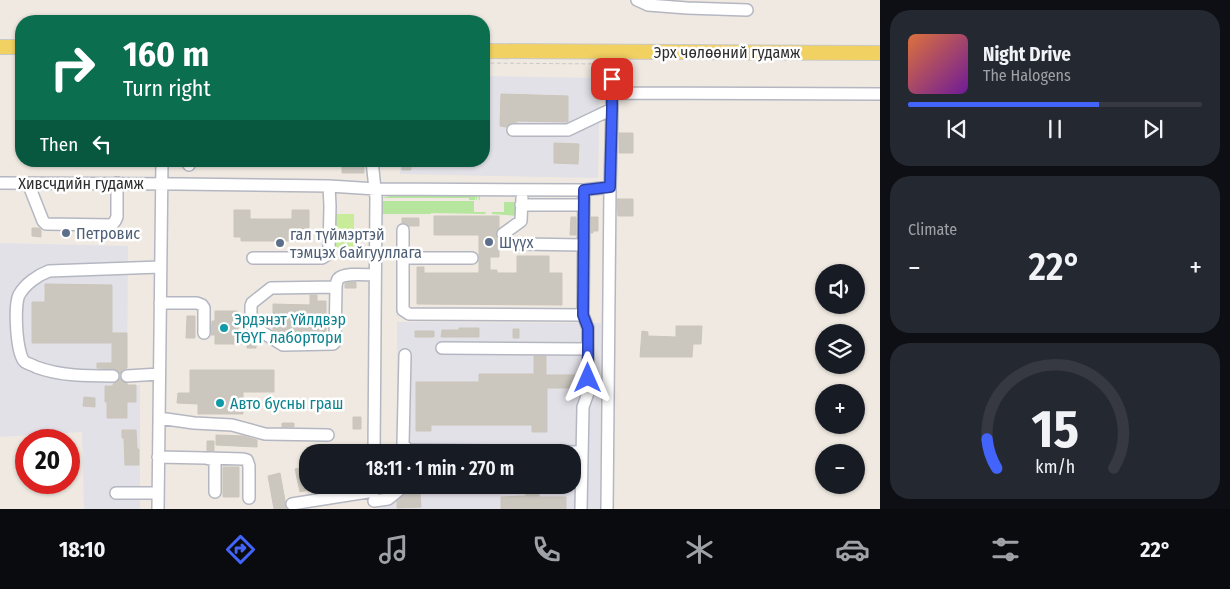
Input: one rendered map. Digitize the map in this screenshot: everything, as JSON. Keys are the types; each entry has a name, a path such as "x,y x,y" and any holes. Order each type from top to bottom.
{"main road":[{"path":"0,47 15,47"},
{"name":"Эрх чөлөөний гудамж","path":"490,51 612,58 880,53"}],"street":[{"path":"637,0 648,5 747,10"},
{"path":"607,509 612,58"},
{"path":"612,93 880,94"},
{"path":"513,130 568,130 612,108"},
{"path":"158,509 162,167"},
{"path":"373,167 376,189 374,444"},
{"name":"Хивсчдийн гудамж","path":"0,183 329,186 376,189 584,190 610,187"},
{"path":"28,183 43,221 46,224 112,225 117,217 117,183"},
{"path":"253,258 322,258 327,255 329,251 329,186"},
{"path":"503,234 521,221 522,189"},
{"path":"581,509 582,407 588,393 588,328 583,315 584,190"},
{"path":"521,205 584,205"},
{"path":"403,230 403,310 409,314 583,315"},
{"path":"521,244 583,245"},
{"path":"403,258 472,258"},
{"path":"113,376 79,376 48,371 22,359 18,344 17,300 24,288 43,273 49,271 160,267"},
{"path":"336,287 271,288 252,303 251,327 283,345 333,344 335,342 337,280 348,275 375,275"},
{"path":"160,303 197,303 202,305 204,308 204,333"},
{"path":"442,348 588,348"},
{"path":"405,355 402,444 408,450 582,452"},
{"path":"127,376 159,374"},
{"path":"159,418 194,423 232,425 265,434 328,435"},
{"path":"158,457 247,460 249,466 249,498"},
{"path":"205,458 214,460 215,492"},
{"path":"116,493 158,493"},
{"path":"292,504 374,496 388,500 395,494"}],"path":[{"path":"490,63 612,58"}],"shaded area":[{"path":"490,76 600,78 598,178 400,174 400,167 490,167"},
{"path":"0,243 128,246 127,385 140,385 140,509 84,509 82,432 80,432 80,429 15,429 15,436 0,437"},
{"path":"397,322 601,323 600,509 380,509 380,494 581,494 581,444 397,444"}],"green space":[{"path":"397,194 480,195 480,200 478,195 477,200 475,195 475,200 469,200 469,198 382,198"},
{"path":"382,201 474,201 474,212 486,212 485,214 382,214"},
{"path":"504,202 519,202 519,216 492,214 492,212 504,212"},
{"path":"335,214 354,214 354,248 335,248"}],"building":[{"path":"501,94 568,96 568,122 517,121 510,123 506,127 500,126"},
{"path":"619,133 633,133 633,153 619,153"},
{"path":"554,143 579,144 578,164 554,163"},
{"path":"342,167 364,167 364,173 342,173"},
{"path":"402,167 411,167 411,170 402,170"},
{"path":"617,199 633,199 633,216 618,216"},
{"path":"234,210 250,210 250,219 292,219 292,210 309,210 309,238 300,238 300,241 241,241 241,237 234,237"},
{"path":"434,216 499,216 499,228 496,234 499,240 499,257 490,257 490,270 497,270 497,273 517,273 517,256 549,256 549,273 562,273 562,305 417,304 417,267 424,267 424,273 479,273 479,235 434,235"},
{"path":"571,217 576,217 576,235 570,235"},
{"path":"591,217 598,217 598,231 593,231 593,233 591,233"},
{"path":"402,218 419,218 419,226 409,226 406,223 402,223"},
{"path":"32,228 39,228 41,230 41,237 32,236"},
{"path":"356,282 356,288 345,288 345,283"},
{"path":"45,284 112,285 112,333 127,333 127,368 122,370 120,374 114,369 97,368 97,363 112,363 112,343 32,343 32,302 45,302"},
{"path":"310,295 317,295 317,301 326,301 326,337 310,337 310,334 278,333 273,330 273,304 310,305"},
{"name":"Эрдэнэт Үйлдвэр ТӨҮГ лабортори","path":"215,311 238,311 238,333 250,333 256,337 256,348 247,348 247,344 215,344 215,335 211,335 212,321 215,321"},
{"path":"187,316 195,316 195,338 186,338"},
{"path":"676,326 702,326 701,344 693,344 692,357 640,357 642,331 648,332 648,336 676,337"},
{"path":"459,328 479,328 479,337 441,337 442,330 459,330"},
{"path":"513,329 519,329 519,338 513,338"},
{"path":"415,331 434,331 434,337 415,337"},
{"path":"534,356 546,356 546,375 580,375 580,388 547,388 547,432 532,432 532,425 431,425 431,431 416,431 416,382 479,382 479,374 534,374"},
{"name":"Авто бусны граш","path":"190,370 274,370 274,392 243,392 243,414 198,414 198,404 177,403 178,393 190,393"},
{"path":"120,378 127,385 136,385 136,402 127,402 127,418 107,418 105,386 113,386"},
{"path":"84,397 95,398 95,407 83,406"},
{"path":"287,402 303,402 303,410 287,410"},
{"path":"353,417 361,417 361,429 353,429"},
{"path":"282,423 294,423 294,427 282,427"},
{"path":"122,430 136,430 139,465 125,465"},
{"path":"216,435 244,436 257,440 257,447 216,445"},
{"path":"207,441 214,441 214,451 207,451"},
{"path":"223,467 239,467 239,497 223,497"},
{"path":"299,468 299,487 295,469"},
{"path":"280,473 286,509 274,509 268,476"},
{"path":"406,494 420,494 421,507 397,508 397,501"},
{"path":"526,494 539,494 539,497 566,497 566,509 501,509 501,497 526,496"}],"place":[{"name":"Петровис","path":"66,233"},
{"name":"Шүүх","path":"489,242"},
{"name":"гал түймэртэй тэмцэх байгууллага","path":"280,243"},
{"name":"Эрдэнэт Үйлдвэр ТӨҮГ лабортори","path":"224,328"},
{"name":"Авто бусны граш","path":"220,403"}],"route":[{"path":"588,378 588,328 583,315 584,190 610,187 612,79"}]}
